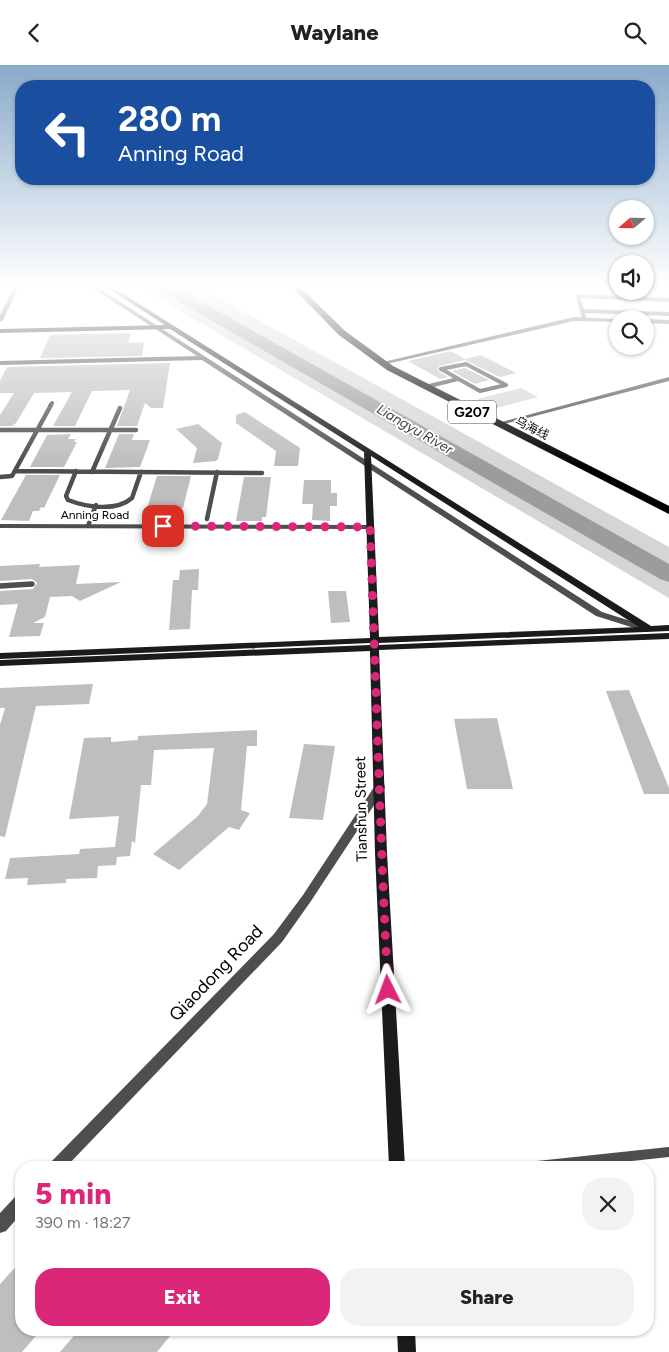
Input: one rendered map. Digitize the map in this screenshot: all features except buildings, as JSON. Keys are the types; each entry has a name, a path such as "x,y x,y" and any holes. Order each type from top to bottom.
{"highway":[{"name":"乌海线","path":"358,345 382,363 425,387 669,511"}],"main road":[{"path":"202,345 649,629 664,636 669,642"},
{"name":"Tianshun Street","path":"367,450 381,853 397,1161"},
{"path":"0,663 669,628"},
{"path":"0,656 664,636"},
{"path":"406,1336 407,1352"}],"street":[{"path":"184,345 599,614 649,629"},
{"path":"382,363 460,345"},
{"path":"0,364 204,358"},
{"path":"497,424 669,379"},
{"name":"Anning Road","path":"0,526 370,527"},
{"name":"Qiaodong Road","path":"62,1161 278,938 307,898 380,787"},
{"path":"0,1225 15,1209"}],"lane":[{"path":"425,387 458,379 480,391 506,385 466,363 441,369 458,379"},
{"path":"0,477 12,476 52,403"},
{"path":"92,471 120,408"},
{"path":"0,430 136,430"},
{"path":"15,471 262,473"},
{"path":"76,471 66,496 68,499 86,505 121,503 131,499 141,472"},
{"path":"207,519 217,472"},
{"path":"88,526 96,505"},
{"path":"0,586 32,584"},
{"path":"584,1161 669,1152"}],"shaded area":[{"path":"238,345 304,345 669,547 669,598"},
{"path":"521,388 538,397 493,409 477,399"}],"waterway":[{"name":"Liangyu River","path":"266,345 669,574"}],"route":[{"path":"163,526 370,527 381,853 388,990"}]}
